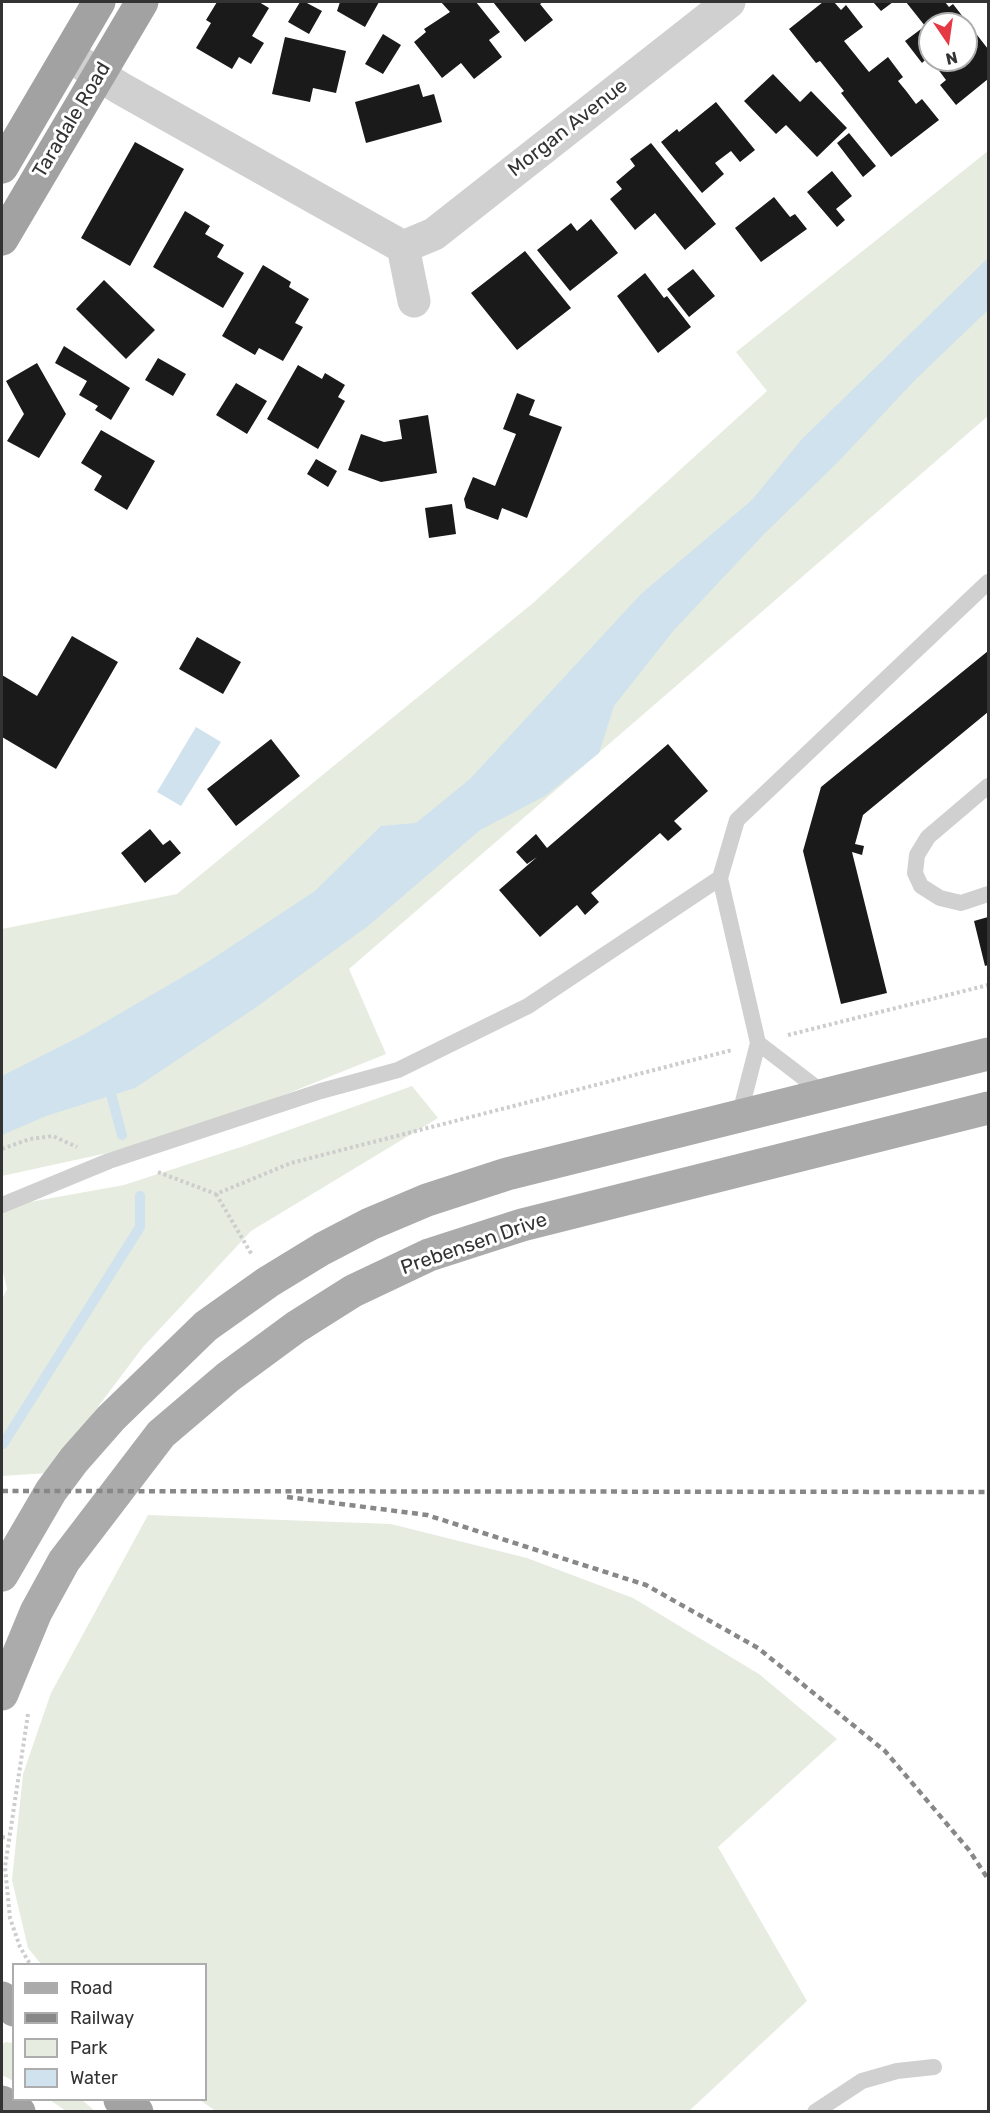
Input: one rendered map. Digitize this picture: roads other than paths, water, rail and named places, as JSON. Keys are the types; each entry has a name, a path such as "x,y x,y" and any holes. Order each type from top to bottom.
{"highway":[{"name":"Taradale Road","path":"2,165 99,2"},
{"name":"Taradale Road","path":"2,239 142,2"},
{"path":"121,2101 137,2112"},
{"path":"2,2102 19,2112"}],"main road":[{"path":"2,1575 51,1491 74,1460 111,1418 206,1326 268,1282 361,1229 427,1200 507,1174 988,1054"},
{"name":"Prebensen Drive","path":"15,1699 32,1622 64,1561 161,1434 228,1377 296,1327 353,1291 429,1255 522,1225 988,1108"}],"street":[{"name":"Morgan Avenue","path":"403,247 434,234 729,2"},
{"path":"68,55 98,75 403,247 414,302"},
{"path":"2,165 34,183"}],"lane":[{"path":"740,1117 758,1043 720,878 737,820 988,582"},
{"path":"988,786 928,837 917,855 915,873 921,886 940,898 961,903 983,898 988,894"},
{"path":"2,1205 109,1161 321,1091 398,1070 528,1006 720,878"},
{"path":"758,1043 826,1096"},
{"path":"814,2112 862,2081 897,2071 934,2067"}],"water":[{"path":"988,258 988,310 916,379 837,463 765,533 674,630 614,706 599,753 545,796 480,830 368,926 255,1008 135,1088 46,1116 2,1135 2,1076 83,1035 203,965 315,891 381,826 416,823 470,779 641,594 752,500 802,439"},
{"path":"196,727 221,742 181,806 157,792"}],"waterway":[{"path":"108,1083 122,1135"},
{"path":"3,1444 140,1227 140,1196"}],"railway":[{"path":"2,1491 988,1492"},
{"path":"287,1497 427,1515 646,1585 758,1648 885,1751 969,1850 988,1879"}]}
